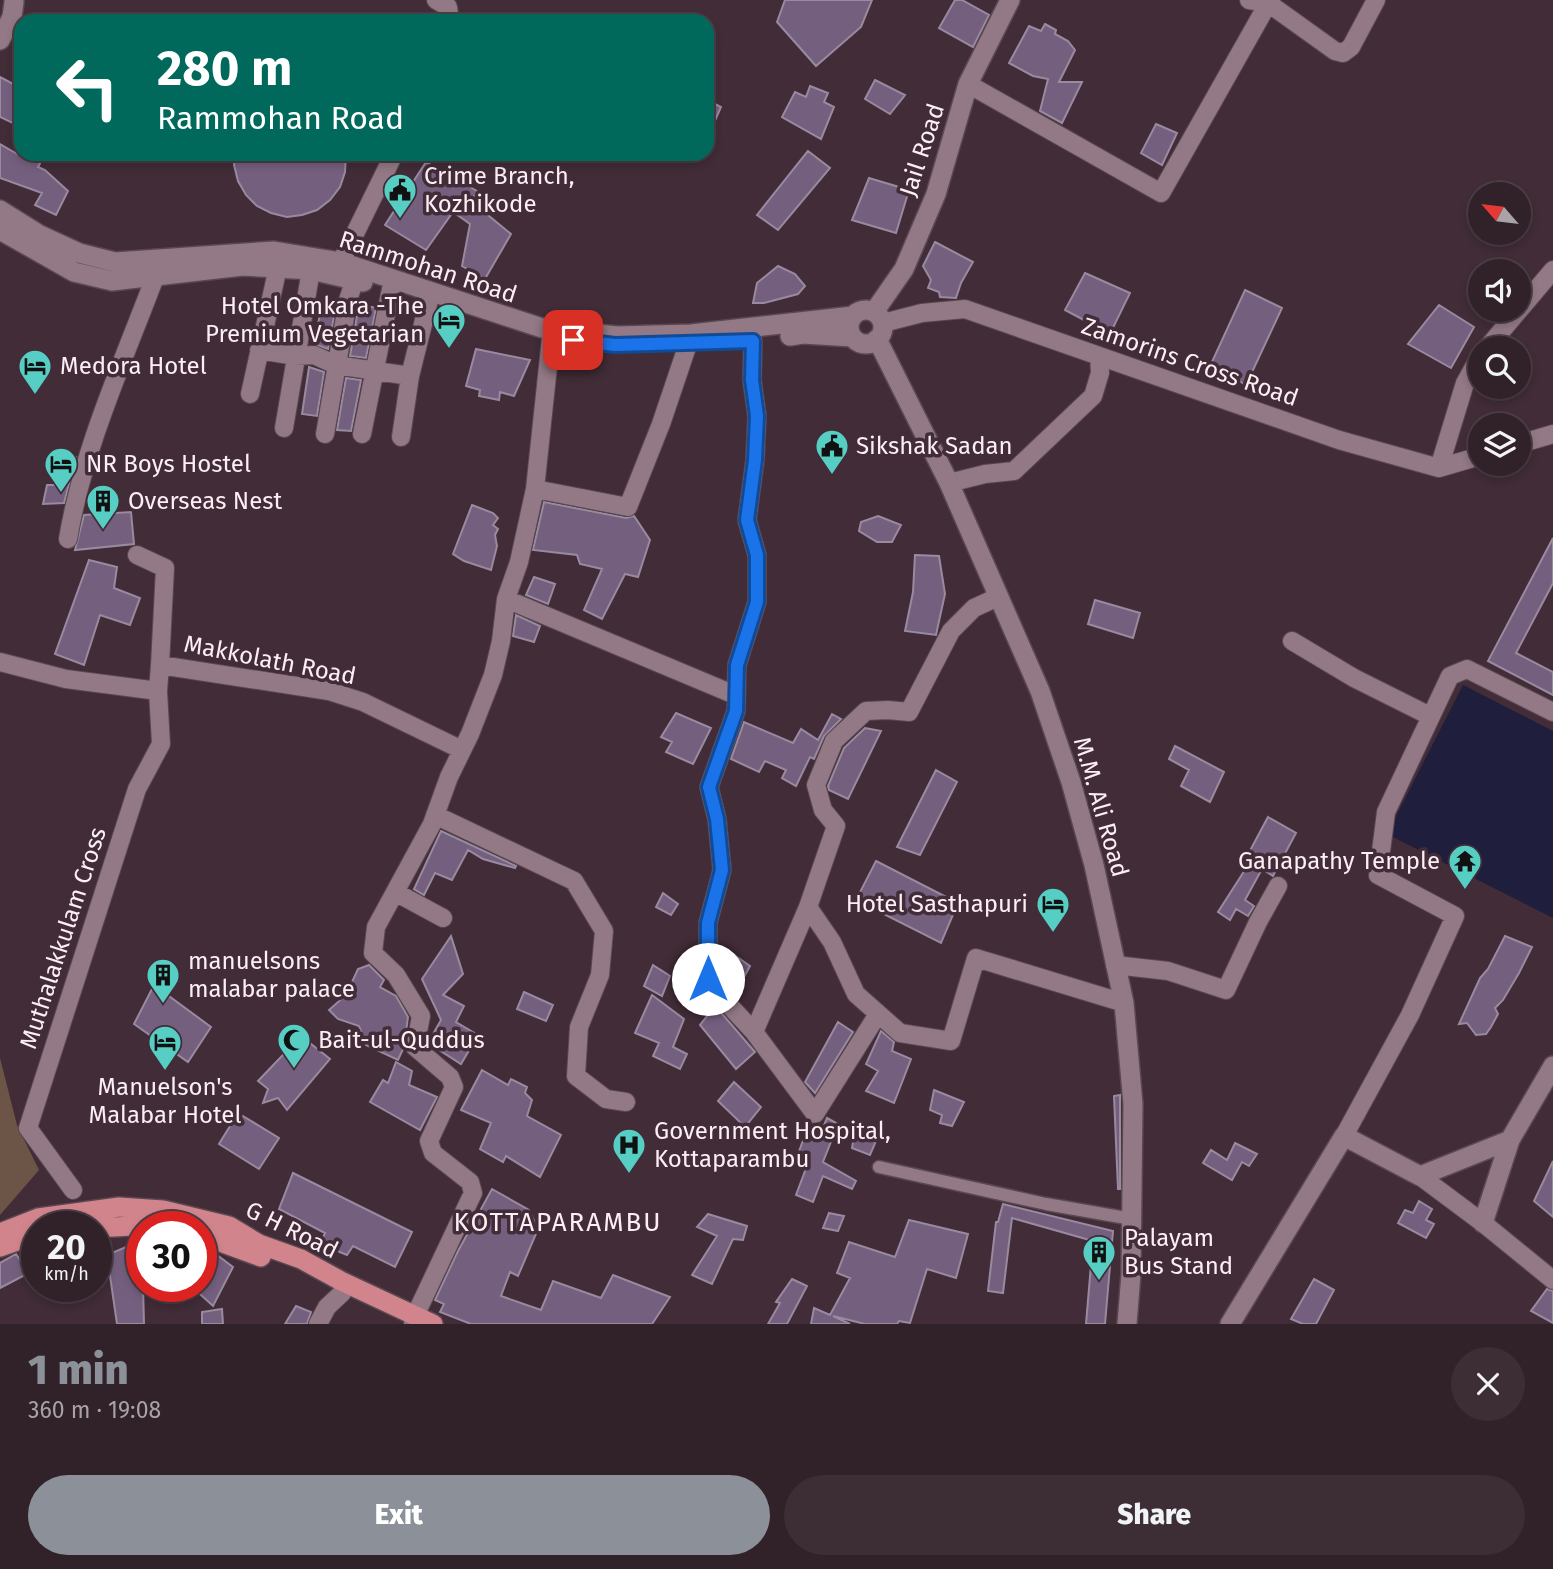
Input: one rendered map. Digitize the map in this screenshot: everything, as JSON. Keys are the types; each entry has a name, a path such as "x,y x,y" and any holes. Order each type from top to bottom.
{"main road":[{"name":"Jail Road","path":"878,325 936,194 968,84 1010,0"},
{"path":"0,20 15,1"},
{"path":"0,40 12,17 15,1"},
{"name":"Rammohan Road","path":"0,210 40,235 79,253 116,261 274,251 306,265 429,300 505,327 551,338 615,345 753,341 803,334 852,337"},
{"name":"Rammohan Road","path":"0,230 74,272 112,281 243,267 341,262 542,328 604,335 691,334 853,316"},
{"path":"867,310 878,325 867,344 852,337 849,326 853,316 867,310"},
{"name":"M.M. Ali Road","path":"878,325 1040,691 1071,782 1094,865 1124,1003 1133,1104 1129,1323"},
{"path":"1483,1223 1510,1140 1553,1066"},
{"path":"1230,1324 1344,1136 1420,1176 1510,1140"},
{"name":"G H Road","path":"0,1233 38,1218 119,1208 163,1210 229,1226 260,1244 301,1259 418,1322"},
{"path":"0,1247 21,1240"},
{"name":"G H Road","path":"217,1241 306,1274 342,1293 418,1322"}],"street":[{"path":"1249,0 1269,1 1335,51 1343,53 1351,47 1376,0"},
{"path":"968,84 1161,193 1269,1"},
{"path":"341,262 391,161"},
{"path":"284,428 306,265"},
{"path":"250,394 278,267"},
{"path":"1497,336 1553,270"},
{"path":"68,538 73,509 106,406 155,277"},
{"path":"324,434 348,300 355,279"},
{"path":"362,434 391,289"},
{"path":"401,437 410,376 429,300"},
{"name":"Zamorins Cross Road","path":"878,325 922,313 965,309 1339,440 1439,468"},
{"path":"418,1322 473,1193 470,1182 433,1153 429,1141 454,1087 450,1077 415,1047 421,1016 396,975 373,953 376,927 435,815 492,675 506,599 519,562 535,489 551,338"},
{"path":"753,341 755,460 747,520 757,555 757,602 737,665 736,711 709,787 717,819 722,870 708,923 708,979 754,1032 815,1114 878,1014"},
{"path":"535,489 628,507 661,425 688,344"},
{"path":"259,350 295,356 314,355 336,365 410,376"},
{"path":"949,483 985,474 1014,471 1093,396 1100,373 1099,356"},
{"path":"1439,468 1468,378"},
{"path":"1531,441 1553,435"},
{"path":"1439,468 1468,460"},
{"path":"137,555 165,568 160,665"},
{"path":"754,1032 808,907 836,826 822,810 816,785 834,741 866,711 909,712 951,631 974,608 998,597"},
{"path":"506,599 736,695"},
{"path":"1293,640 1354,678 1430,716"},
{"path":"0,662 66,679 158,691"},
{"name":"Makkolath Road","path":"158,691 160,665 329,691 363,702 462,750"},
{"path":"1344,1136 1410,1015 1455,916 1378,875 1386,812 1430,716 1450,676 1467,669 1553,712"},
{"name":"Muthalakkulam Cross","path":"73,1190 28,1128 137,789 160,744 158,691"},
{"path":"435,815 575,881 604,931 600,975 579,1027 576,1076 606,1099 625,1102"},
{"path":"1115,965 1168,971 1226,990 1278,886"},
{"path":"395,892 443,918"},
{"path":"808,907 832,942 856,995 900,1034 951,1041 976,958 1124,1003"},
{"path":"879,1167 1046,1204 1132,1219"},
{"path":"1420,1176 1553,1280"},
{"path":"318,1324 327,1307 342,1293"}],"shaded area":[{"path":"1463,685 1553,731 1553,918 1387,834"},
{"path":"0,1058 17,1125 39,1170 0,1215"}],"building":[{"path":"785,0 872,0 861,27 816,66 777,22"},
{"path":"955,0 962,0 989,15 973,47 939,28"},
{"path":"1045,24 1056,30 1055,34 1068,41 1075,50 1059,82 1082,82 1062,123 1040,111 1048,79 1033,76 1009,63 1029,26 1041,31"},
{"path":"0,77 14,84 14,124 0,117"},
{"path":"875,80 905,95 890,114 865,99"},
{"path":"810,86 828,93 824,102 834,107 821,139 782,117 795,92 806,97"},
{"path":"714,104 721,107 714,123"},
{"path":"1156,124 1177,133 1162,165 1141,153"},
{"path":"0,144 14,152 14,161 41,161 38,167 68,191 56,215 35,205 42,193 0,178"},
{"path":"808,151 830,168 778,230 757,215"},
{"path":"234,161 346,161 340,187 330,200 317,210 287,217 257,206 246,195 238,181"},
{"path":"426,162 477,191 471,201 511,234 485,279 462,266 470,224 453,212 426,250 385,225"},
{"path":"869,178 909,190 896,233 852,220"},
{"path":"935,242 973,262 956,298 940,297 939,292 928,288 931,280 923,266"},
{"path":"778,266 795,274 805,286 798,294 764,303 753,303 757,283"},
{"path":"1085,273 1130,293 1110,334 1065,310"},
{"path":"1245,290 1282,308 1246,385 1211,364"},
{"path":"323,299 337,300 328,349 314,344"},
{"path":"359,304 376,308 366,358 350,356"},
{"path":"1439,305 1474,327 1451,368 1408,344"},
{"path":"476,349 530,360 514,396 500,392 499,400 479,396 480,390 466,386"},
{"path":"309,367 324,372 317,416 302,414"},
{"path":"346,378 361,380 351,431 337,430"},
{"path":"61,453 76,457 64,503 43,504 47,485 56,485"},
{"path":"544,502 626,518 634,516 650,540 638,577 625,574 602,619 584,610 602,569 580,564 577,555 533,550"},
{"path":"472,505 493,513 498,518 493,525 498,529 491,570 464,561 453,554"},
{"name":"Overseas Nest","path":"131,512 134,544 75,550 84,515"},
{"path":"878,516 901,525 892,542 877,542 859,531 861,522"},
{"path":"1553,538 1553,583 1516,653 1553,672 1553,695 1488,661"},
{"path":"915,555 939,556 945,594 936,635 905,631 913,592"},
{"path":"89,560 117,567 114,588 140,598 130,625 100,615 84,665 55,654"},
{"path":"534,577 555,584 548,604 526,595"},
{"path":"1095,600 1140,613 1133,638 1088,624"},
{"path":"516,615 540,626 534,642 513,636"},
{"path":"676,713 711,728 693,764 666,752 672,742 661,737"},
{"path":"832,714 841,719 824,736 814,759 810,757 796,786 782,778 786,770 765,761 759,772 731,759 744,722 793,743 801,729 818,740"},
{"path":"865,728 881,731 848,799 829,790 828,786 844,748"},
{"path":"1175,746 1224,772 1210,802 1181,786 1189,770 1169,759"},
{"path":"936,770 957,782 920,855 897,847"},
{"path":"1268,817 1296,833 1273,876 1262,869 1245,900 1254,906 1248,916 1236,909 1230,920 1218,912 1250,862 1245,860"},
{"path":"441,831 516,866 515,868 483,859 468,850 452,880 435,873 424,895 414,889"},
{"path":"876,861 958,903 941,943 856,900"},
{"path":"663,893 678,904 671,915 656,907"},
{"path":"451,936 463,974 443,995 464,1006 456,1022 478,1035 461,1064 428,1043 441,1020 422,979"},
{"path":"1505,936 1532,947 1503,1000 1495,1008 1498,1014 1491,1027 1486,1034 1476,1035 1467,1023 1459,1024 1480,978 1488,969"},
{"path":"733,954 750,966 738,988 726,983 720,976"},
{"path":"369,965 384,980 380,987 396,996 408,1017 404,1047 398,1060 366,1045 359,1026 338,1019 329,1010 346,995 358,969"},
{"path":"653,965 670,976 662,996 644,986"},
{"name":"manuelsons malabar palace","path":"154,985 211,1027 188,1062 134,1024"},
{"path":"524,992 553,1005 546,1021 517,1009"},
{"path":"652,995 684,1019 673,1047 687,1054 680,1069 653,1056 659,1043 635,1033"},
{"path":"718,1009 755,1052 736,1069 700,1025 711,1011"},
{"path":"838,1022 853,1032 815,1093 805,1082"},
{"path":"881,1031 894,1042 892,1051 911,1059 894,1103 866,1091 878,1071 866,1064"},
{"name":"Bait-ul-Quddus","path":"301,1036 330,1059 287,1110 278,1098 263,1103 268,1089 258,1081"},
{"path":"396,1062 412,1071 409,1085 437,1097 420,1130 370,1102 383,1080 388,1083"},
{"path":"482,1070 508,1085 511,1079 527,1087 525,1093 532,1100 527,1116 561,1135 540,1177 506,1156 503,1162 480,1149 491,1123 461,1110"},
{"path":"734,1082 761,1107 745,1127 718,1101"},
{"path":"934,1090 964,1102 952,1126 940,1123 942,1115 930,1110"},
{"path":"1120,1095 1120,1189 1118,1189 1114,1096"},
{"path":"238,1113 279,1138 259,1169 219,1144"},
{"path":"827,1118 838,1124 823,1162 856,1181 852,1189 823,1176 813,1202 796,1195 808,1163 797,1157 806,1132 818,1140"},
{"path":"855,1130 876,1141 870,1155 852,1148"},
{"path":"1235,1143 1257,1154 1249,1166 1242,1162 1232,1180 1203,1163 1211,1150 1227,1160"},
{"path":"1553,1161 1553,1217 1534,1201"},
{"path":"293,1173 412,1232 395,1267 353,1246 347,1255 320,1244 325,1233 279,1209"},
{"path":"492,1189 529,1210 538,1229 518,1276 510,1272 501,1296 541,1310 553,1281 601,1298 613,1275 670,1297 652,1324 471,1324 440,1312 444,1304 435,1300"},
{"path":"1419,1201 1432,1209 1426,1220 1434,1224 1426,1238 1398,1223 1405,1210 1413,1213"},
{"name":"Palayam Bus Stand","path":"1003,1204 1113,1231 1105,1324 1086,1324 1093,1241 1012,1218 1003,1293 988,1291 996,1222"},
{"path":"829,1213 844,1216 838,1231 823,1228"},
{"path":"708,1214 747,1226 743,1240 733,1239 712,1284 692,1275 717,1236 697,1227"},
{"path":"909,1220 968,1234 956,1278 927,1269 910,1323 899,1321 897,1324 865,1324 833,1316 850,1324 811,1324 814,1308 830,1315 850,1278 837,1273 849,1242 895,1257"},
{"path":"126,1247 126,1302 143,1302 144,1324 117,1324 112,1290 112,1253"},
{"path":"16,1254 21,1261 21,1277 0,1288 0,1263"},
{"path":"217,1255 233,1267 217,1298"},
{"path":"792,1279 807,1286 787,1324 768,1324 780,1303 776,1302"},
{"path":"1314,1279 1334,1290 1316,1324 1303,1324 1291,1319"},
{"path":"1547,1289 1553,1291 1553,1323 1531,1311"},
{"path":"296,1306 311,1312 307,1324 285,1324"},
{"path":"222,1309 223,1324 202,1324 202,1312"}],"place":[{"name":"Crime Branch, Kozhikode","path":"400,220"},
{"name":"Hotel Omkara -The Premium Vegetarian","path":"449,350"},
{"name":"Medora Hotel","path":"35,396"},
{"name":"Sikshak Sadan","path":"832,476"},
{"name":"NR Boys Hostel","path":"61,494"},
{"name":"Overseas Nest","path":"103,531"},
{"name":"Ganapathy Temple","path":"1465,891"},
{"name":"Hotel Sasthapuri","path":"1053,934"},
{"name":"manuelsons malabar palace","path":"163,1005"},
{"name":"Bait-ul-Quddus","path":"294,1070"},
{"name":"Manuelson's Malabar Hotel","path":"165,1072"},
{"name":"Government Hospital, Kottaparambu","path":"629,1175"},
{"name":"Palayam Bus Stand","path":"1099,1282"}],"district":[{"name":"KOTTAPARAMBU","path":"558,1222"}],"route":[{"path":"573,340 615,345 753,341 752,380 757,416 755,460 747,520 757,555 757,602 737,665 736,711 709,787 717,819 722,870 708,923 708,979"}]}
